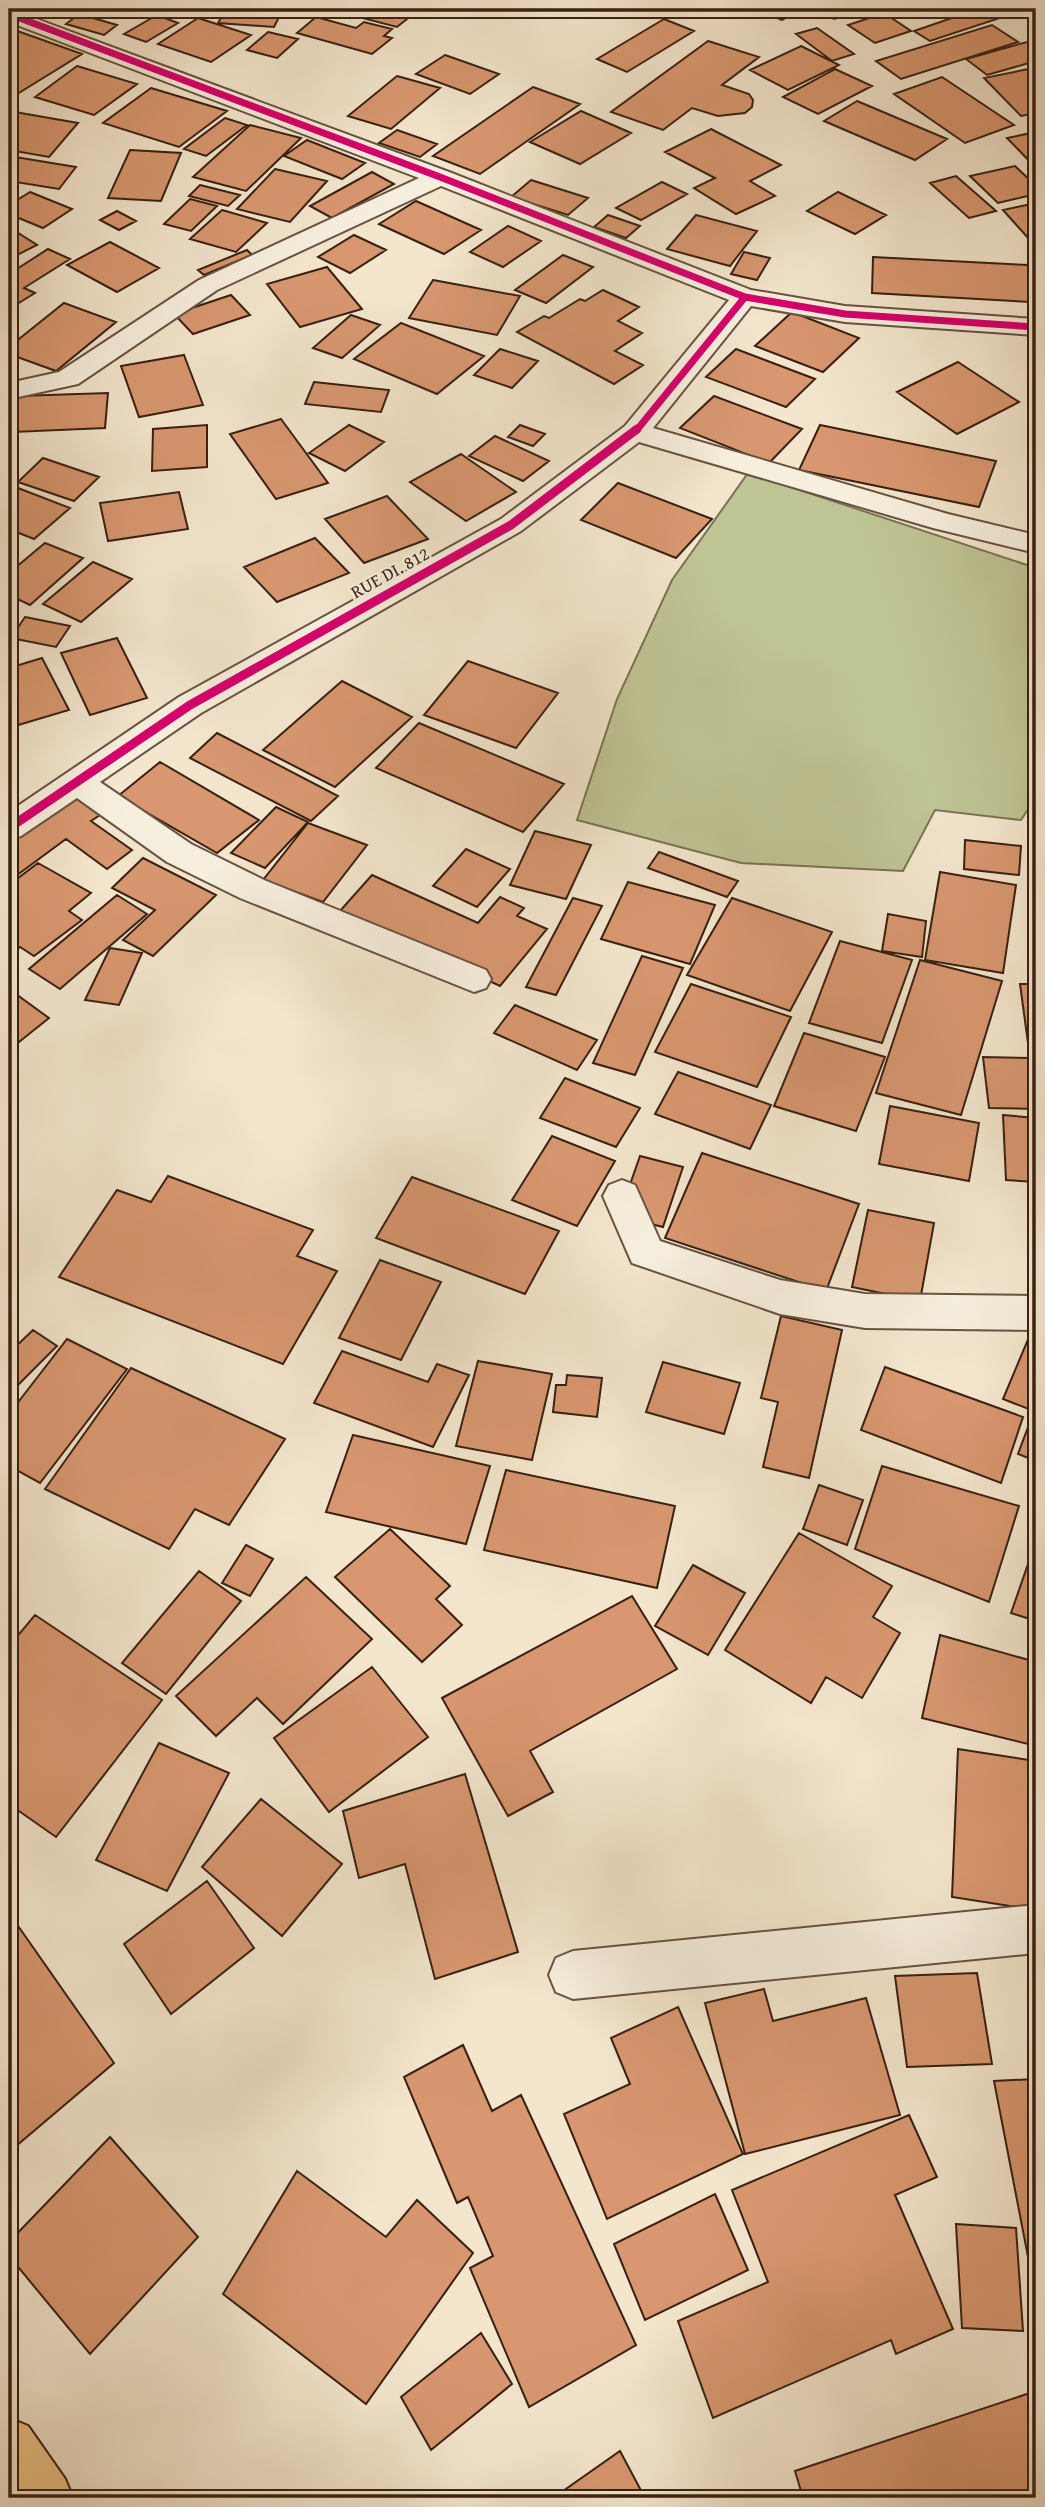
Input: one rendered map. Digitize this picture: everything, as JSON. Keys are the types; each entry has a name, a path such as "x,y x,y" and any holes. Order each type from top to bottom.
{"main road":[{"path":"9,2445 46,2498"}],"street":[{"path":"9,14 440,177 745,297 845,314 1036,327"},
{"path":"9,391 68,378 208,285 440,177"},
{"name":"RUE DI. 812","path":"9,828 79,783 190,705 511,525 635,432 745,297"},
{"path":"635,432 943,522 1036,544"},
{"path":"79,783 191,859 253,889 474,979"},
{"path":"622,1196 646,1252 780,1297 865,1311 1036,1313"},
{"path":"573,1975 1036,1929"}],"green space":[{"path":"748,473 1036,568 1036,797 1021,820 935,810 903,871 741,863 577,820 617,699 672,580"}],"building":[{"path":"98,9 154,9 147,16"},
{"path":"167,9 215,9 211,15"},
{"path":"226,9 283,9 274,27 218,23"},
{"path":"328,9 408,9 417,11 397,27"},
{"path":"574,9 649,9 575,12"},
{"path":"754,9 801,9 782,20"},
{"path":"819,9 868,9 834,19"},
{"path":"978,9 1018,12 930,41 914,31"},
{"path":"884,13 911,31 875,43 848,25"},
{"path":"79,14 117,25 104,35 66,24"},
{"path":"157,15 178,23 146,42 124,34"},
{"path":"316,17 356,28 364,22 392,29 384,36 392,38 372,54 297,33"},
{"path":"198,18 251,35 211,62 158,44"},
{"path":"664,19 694,31 627,72 597,59"},
{"path":"992,25 1018,42 901,79 876,61"},
{"path":"9,28 82,54 9,99"},
{"path":"817,28 854,54 832,61 796,34"},
{"path":"268,32 298,39 277,58 247,50"},
{"path":"708,41 759,57 722,85 749,94 753,100 752,107 745,113 718,116 692,108 663,130 611,112"},
{"path":"1027,42 1036,48 1036,61 987,75 966,59"},
{"path":"801,46 839,65 788,90 750,70"},
{"path":"445,55 499,74 470,94 416,74"},
{"path":"77,66 137,84 94,115 35,97"},
{"path":"1034,68 1036,113 1021,116 984,78"},
{"path":"835,69 872,86 818,114 783,97"},
{"path":"397,76 440,88 391,129 348,116"},
{"path":"942,77 1014,125 965,143 894,94"},
{"path":"533,87 580,104 480,174 433,156"},
{"path":"151,88 227,111 179,147 103,123"},
{"path":"857,101 947,139 915,160 824,121"},
{"path":"9,111 78,123 49,157 9,150"},
{"path":"581,111 631,133 580,164 530,142"},
{"path":"225,118 247,125 206,156 184,149"},
{"path":"250,125 301,138 246,191 193,177"},
{"path":"711,129 781,165 750,181 775,196 736,214 694,188 715,178 665,152"},
{"path":"397,130 437,144 420,157 379,143"},
{"path":"1036,132 1036,168 1007,138"},
{"path":"307,140 365,163 342,179 284,156"},
{"path":"130,150 181,153 161,201 108,198"},
{"path":"9,156 76,167 59,189 9,181"},
{"path":"1015,166 1036,186 1036,194 998,203 970,176"},
{"path":"275,169 327,181 290,222 237,209"},
{"path":"372,172 394,184 332,218 310,206"},
{"path":"956,176 996,211 969,218 930,183"},
{"path":"531,180 588,198 568,215 511,197"},
{"path":"662,182 687,194 641,220 616,208"},
{"path":"200,185 240,195 228,206 189,196"},
{"path":"30,192 72,209 43,228 9,214 9,205"},
{"path":"838,192 886,215 855,234 807,211"},
{"path":"190,199 217,206 191,231 164,224"},
{"path":"416,201 481,230 444,254 379,224"},
{"path":"1036,203 1036,247 1003,210"},
{"path":"222,210 267,223 236,252 190,239"},
{"path":"117,211 136,221 119,230 100,220"},
{"path":"608,215 640,226 626,238 594,227"},
{"path":"696,215 757,231 730,266 667,249"},
{"path":"508,226 541,241 503,267 470,252"},
{"path":"12,229 37,245 9,259 9,230"},
{"path":"354,235 386,250 350,273 318,257"},
{"path":"110,242 159,268 117,292 67,265"},
{"path":"48,249 70,259 24,288 35,293 9,309 9,274"},
{"path":"247,250 252,255 204,275 198,270"},
{"path":"744,252 770,258 757,280 731,274"},
{"path":"563,255 593,267 546,303 515,290"},
{"path":"873,257 1028,265 1030,302 872,293"},
{"path":"327,267 362,309 300,327 267,284"},
{"path":"433,280 520,296 497,335 409,318"},
{"path":"603,290 639,307 618,321 642,333 615,351 643,365 614,384 517,332 544,316 549,318 580,299 585,301"},
{"path":"231,295 250,315 193,334 174,314"},
{"path":"64,303 116,322 56,371 9,354 9,347"},
{"path":"792,312 859,338 823,372 755,346"},
{"path":"351,315 380,325 342,358 313,348"},
{"path":"401,323 484,356 437,394 354,359"},
{"path":"500,349 538,361 512,388 474,375"},
{"path":"736,349 815,379 786,407 706,377"},
{"path":"184,355 203,405 139,417 121,366"},
{"path":"958,362 1019,402 957,434 897,392"},
{"path":"314,382 389,390 381,412 305,404"},
{"path":"108,393 105,428 13,432 18,396"},
{"path":"714,396 802,429 769,463 680,428"},
{"path":"281,419 328,483 276,499 230,434"},
{"path":"207,425 207,467 152,471 153,429"},
{"path":"349,425 384,442 345,471 309,453"},
{"path":"520,425 545,434 533,446 508,437"},
{"path":"820,425 996,461 979,507 799,470"},
{"path":"495,436 549,461 523,481 469,456"},
{"path":"461,454 516,492 466,521 410,482"},
{"path":"43,458 99,477 74,501 18,482"},
{"path":"1028,461 1036,462 1036,505 1030,504"},
{"path":"618,483 712,519 676,558 581,520"},
{"path":"18,488 70,508 34,539 9,529 9,496"},
{"path":"179,492 188,529 108,541 100,503"},
{"path":"387,496 428,539 364,563 325,519"},
{"path":"315,538 349,573 277,602 244,567"},
{"path":"45,543 83,558 30,605 9,595 9,573"},
{"path":"93,562 132,579 81,622 43,604"},
{"path":"25,617 70,626 56,647 11,638"},
{"path":"117,638 147,698 90,715 61,653"},
{"path":"42,658 69,710 15,726 9,712 9,668"},
{"path":"468,661 558,693 516,748 424,715"},
{"path":"342,681 412,717 335,787 263,750"},
{"path":"419,723 564,784 523,832 376,768"},
{"path":"217,733 338,796 311,821 190,758"},
{"path":"160,762 259,820 217,853 118,796"},
{"path":"73,793 103,813 91,821 132,850 107,869 66,839 9,881 9,838"},
{"path":"276,807 308,822 265,868 231,853"},
{"path":"308,823 367,845 323,902 263,880"},
{"path":"535,831 591,845 566,899 510,885"},
{"path":"965,840 1021,846 1019,875 964,869"},
{"path":"466,849 510,869 477,907 433,886"},
{"path":"659,852 738,881 727,897 648,868"},
{"path":"143,858 216,895 153,956 123,940 155,910 112,888"},
{"path":"38,863 91,893 69,911 82,920 34,956 20,947 14,952 9,949 9,885"},
{"path":"940,872 1016,885 1003,973 925,960"},
{"path":"372,875 478,923 500,897 524,908 517,916 547,929 500,986 340,911"},
{"path":"628,882 715,905 690,964 601,939"},
{"path":"117,895 147,914 60,989 29,969"},
{"path":"573,898 602,906 556,995 526,987"},
{"path":"732,898 832,932 790,1011 687,975"},
{"path":"888,914 926,921 922,957 882,951"},
{"path":"840,941 912,960 882,1043 809,1023"},
{"path":"110,948 142,953 119,1005 85,1000"},
{"path":"642,956 683,968 635,1075 593,1063"},
{"path":"920,960 1002,981 961,1115 876,1093"},
{"path":"691,984 791,1017 757,1087 655,1052"},
{"path":"1020,984 1036,984 1036,1109 989,1108 983,1057 1030,1058"},
{"path":"9,989 49,1018 9,1050"},
{"path":"515,1005 597,1040 577,1070 494,1033"},
{"path":"804,1033 885,1057 856,1131 774,1106"},
{"path":"678,1072 771,1105 750,1149 655,1114"},
{"path":"565,1078 640,1108 616,1147 540,1118"},
{"path":"890,1106 979,1123 969,1181 879,1164"},
{"path":"1003,1115 1036,1118 1036,1182 1006,1180"},
{"path":"552,1136 615,1161 577,1226 512,1200"},
{"path":"702,1153 859,1204 826,1291 665,1238"},
{"path":"640,1156 683,1167 663,1227 619,1216"},
{"path":"168,1176 313,1230 297,1256 337,1271 283,1364 59,1277 117,1190 151,1202"},
{"path":"412,1177 559,1231 525,1294 376,1238"},
{"path":"868,1210 934,1223 920,1301 852,1287"},
{"path":"380,1260 441,1282 401,1360 339,1338"},
{"path":"781,1316 842,1330 809,1478 763,1467 778,1402 761,1398"},
{"path":"33,1330 57,1346 9,1394 9,1353"},
{"path":"1029,1337 1036,1340 1036,1461 1018,1454 1034,1411 1003,1399"},
{"path":"67,1339 127,1369 40,1483 9,1466 9,1414"},
{"path":"342,1351 428,1382 437,1364 469,1375 433,1447 314,1403"},
{"path":"478,1361 552,1374 532,1460 456,1446"},
{"path":"663,1362 740,1383 724,1434 646,1412"},
{"path":"885,1367 1023,1417 1001,1483 861,1430"},
{"path":"131,1368 285,1439 229,1525 195,1509 169,1549 45,1489"},
{"path":"567,1375 602,1378 597,1417 553,1412 556,1385 566,1385"},
{"path":"353,1435 490,1466 466,1544 326,1512"},
{"path":"882,1466 1019,1506 989,1602 855,1549"},
{"path":"506,1470 675,1506 657,1588 484,1550"},
{"path":"819,1485 863,1500 847,1545 803,1529"},
{"path":"390,1529 450,1586 436,1599 462,1625 422,1662 335,1577"},
{"path":"799,1533 892,1586 873,1617 900,1633 862,1698 826,1677 811,1703 725,1650"},
{"path":"1036,1541 1036,1621 1011,1613"},
{"path":"246,1545 273,1559 250,1596 222,1583"},
{"path":"693,1565 745,1593 708,1655 655,1626"},
{"path":"199,1571 241,1601 166,1694 122,1663"},
{"path":"306,1577 372,1639 283,1724 257,1698 216,1736 176,1696"},
{"path":"632,1596 677,1669 530,1751 553,1792 508,1816 442,1698"},
{"path":"35,1615 162,1700 56,1837 9,1804 9,1646"},
{"path":"940,1635 1036,1662 1036,1746 922,1718"},
{"path":"372,1667 428,1737 329,1812 274,1738"},
{"path":"159,1743 229,1773 167,1891 96,1860"},
{"path":"958,1749 1036,1761 1036,1910 952,1897"},
{"path":"465,1774 518,1952 435,1979 405,1864 359,1878 343,1811"},
{"path":"261,1799 342,1864 282,1936 202,1867"},
{"path":"207,1881 254,1948 171,2014 124,1944"},
{"path":"9,1913 114,2063 9,2152"},
{"path":"977,1973 992,2064 907,2067 895,1976"},
{"path":"764,1989 773,2021 866,1998 900,2115 745,2154 705,2003"},
{"path":"678,2007 743,2154 607,2219 564,2114 630,2084 611,2038"},
{"path":"463,2045 492,2111 521,2095 636,2345 529,2407 470,2268 493,2256 468,2197 457,2203 404,2077"},
{"path":"1036,2079 1036,2261 1029,2262 994,2081"},
{"path":"909,2115 937,2177 895,2195 953,2329 896,2354 891,2340 713,2418 678,2321 768,2282 732,2190"},
{"path":"110,2137 198,2237 90,2354 9,2256 9,2242"},
{"path":"297,2171 386,2237 417,2200 473,2253 366,2404 223,2294"},
{"path":"715,2194 748,2270 645,2320 614,2244"},
{"path":"956,2224 1016,2228 1023,2331 962,2328"},
{"path":"481,2333 512,2384 431,2450 401,2397"},
{"path":"1036,2391 1036,2498 803,2498 795,2471"},
{"path":"620,2451 645,2498 553,2498"}],"cycle path":[{"path":"9,14 440,177 745,297 845,314 1036,327"},
{"path":"9,828 190,705 511,525 635,432 745,297"}]}
